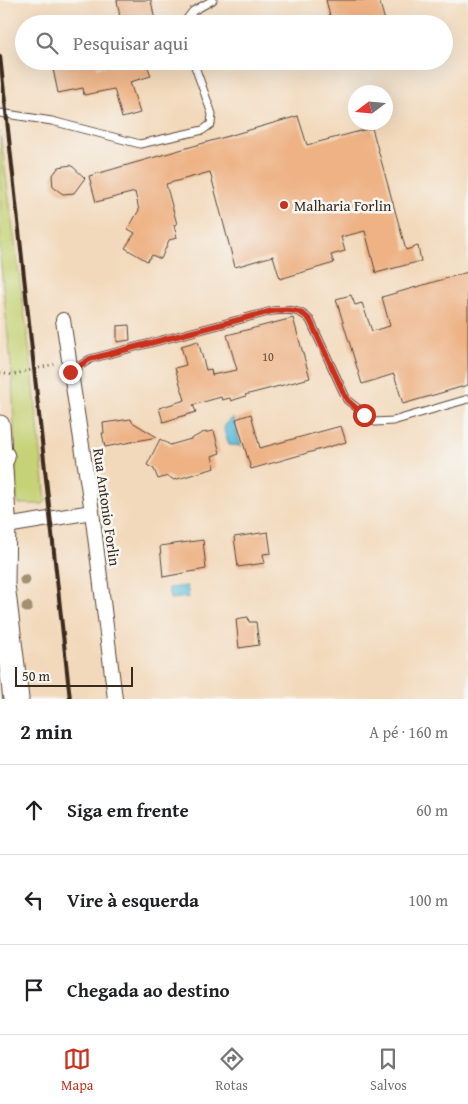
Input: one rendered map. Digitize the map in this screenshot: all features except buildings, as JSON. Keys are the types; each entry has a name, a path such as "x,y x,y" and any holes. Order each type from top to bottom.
{"highway":[{"path":"0,568 16,699"}],"street":[{"name":"Rua Antonio Forlin","path":"63,320 92,512 115,699"},
{"path":"1,444 6,526 4,592"},
{"path":"6,526 92,512"}],"lane":[{"path":"190,15 193,11 214,0"},
{"path":"0,113 52,121 140,144 204,130 211,124 212,114 196,70"},
{"path":"70,366 272,311 294,310 305,314 310,320 347,400 375,422 393,421 468,399"}],"path":[{"path":"0,373 12,375 70,366"}],"green space":[{"path":"0,131 32,370 46,501 43,504 19,504 17,501 12,375 0,257"}],"water":[{"path":"233,418 241,446 229,445 224,430 226,424"},
{"path":"187,586 189,597 170,599 168,588"}],"railway":[{"path":"0,56 70,699"}],"place":[{"name":"Malharia Forlin","path":"284,205"}],"route":[{"path":"70,372 90,359 272,311 294,310 305,314 310,320 347,400 364,415"}]}
